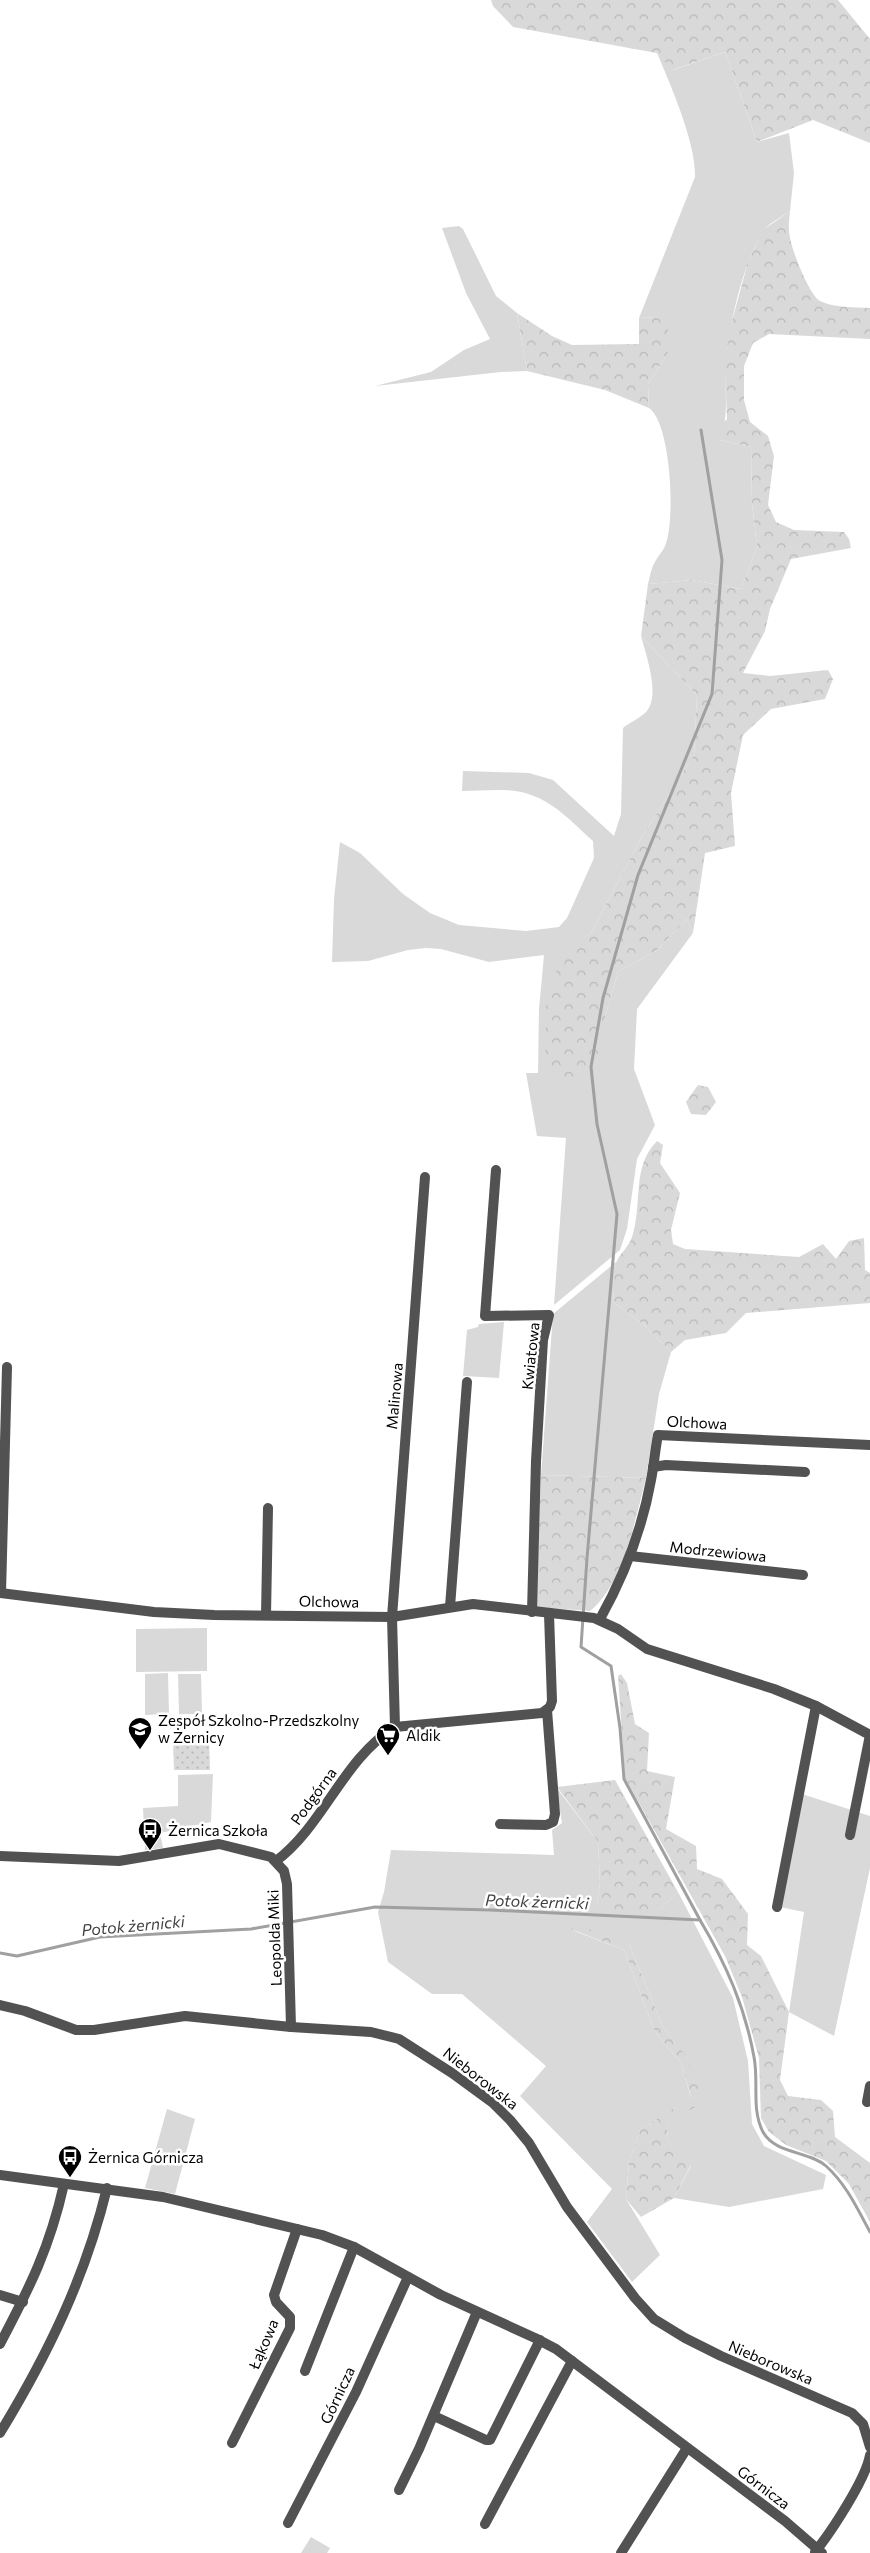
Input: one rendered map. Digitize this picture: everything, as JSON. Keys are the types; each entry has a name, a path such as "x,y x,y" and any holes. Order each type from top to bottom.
{"street":[{"name":"Kwiatowa","path":"496,1170 485,1316 549,1315 543,1340 532,1612"},
{"name":"Malinowa","path":"392,1617 425,1177"},
{"name":"Olchowa","path":"7,1368 0,1593 154,1612 392,1617 450,1606 473,1604 600,1619 647,1649 676,1660 774,1689 816,1706 870,1735"},
{"path":"450,1606 467,1382"},
{"name":"Olchowa","path":"600,1619 621,1582 630,1556 653,1466 658,1435 870,1445"},
{"path":"653,1466 666,1465 805,1472"},
{"path":"266,1615 268,1508"},
{"name":"Modrzewiowa","path":"630,1556 803,1575"},
{"path":"392,1617 395,1727 542,1713 547,1710 552,1701 549,1614"},
{"path":"778,1908 816,1706"},
{"path":"500,1824 546,1825 553,1822 555,1814 547,1710"},
{"name":"Podgórna","path":"276,1861 298,1841 370,1746 395,1727"},
{"path":"850,1835 870,1735"},
{"path":"0,1856 119,1860 219,1844 258,1852 276,1861"},
{"name":"Leopolda Miki","path":"276,1861 286,1877 291,2027"},
{"name":"Nieborowska","path":"0,2005 25,2010 70,2028 84,2030 180,2016 389,2036 422,2053 452,2073 497,2106 519,2129 567,2207 635,2298 654,2319 685,2338 721,2356 852,2413 863,2424 870,2447"},
{"path":"867,2102 870,2086"},
{"name":"Górnicza","path":"0,2175 107,2188 172,2199 322,2235 354,2247 408,2277 540,2340 572,2361 818,2551"},
{"path":"0,2344 44,2256 56,2222 64,2184"},
{"path":"0,2433 62,2319 77,2286 95,2237 107,2188"},
{"name":"Łąkowa","path":"232,2443 290,2328 290,2317 276,2302 274,2295 297,2229"},
{"path":"305,2371 354,2247"},
{"name":"Górnicza","path":"288,2523 356,2392 408,2277"},
{"path":"0,2295 22,2302"},
{"path":"399,2490 434,2416 478,2312"},
{"path":"434,2416 490,2440 540,2340"},
{"path":"486,2524 572,2361"},
{"path":"621,2553 686,2448"},
{"path":"818,2551 864,2472 870,2455"}],"green space":[{"path":"491,0 838,0 870,39 870,143 813,120 757,142 725,52 672,70 657,53 513,27 493,6"},
{"path":"725,52 757,142 789,133 794,173 790,211 765,229 755,246 749,262 737,297 727,352 726,412 720,440 751,447 752,503 757,547 741,589 692,580 648,584 654,564 665,546 670,516 671,495 667,452 656,417 649,408 648,384 668,353 668,323 656,317 639,318 695,177 687,132 657,53 673,70"},
{"path":"790,211 789,235 791,244 797,262 811,290 820,301 832,305 870,308 870,339 769,334 753,343 744,366 744,400 750,422 768,436 774,456 768,505 776,522 794,530 844,532 849,539 851,548 791,559 770,609 765,631 743,673 770,676 828,670 833,679 825,699 771,709 743,735 731,793 735,846 705,853 693,933 687,919 656,951 618,972 605,1017 596,1067 574,1083 545,1068 546,1001 563,951 591,933 640,840 694,755 697,695 641,636 648,584 692,580 741,589 757,547 752,503 751,447 720,440 717,430 727,419 725,369 729,332 748,262 763,230"},
{"path":"459,226 463,229 496,296 517,313 527,371 501,372 375,386 431,372 464,350 490,339 466,293 442,228"},
{"path":"517,313 552,336 572,345 639,344 639,318 656,317 668,322 668,353 648,384 649,408 605,390 527,371"},
{"path":"641,636 697,695 694,755 640,840 591,933 563,952 605,1017 618,972 656,951 687,919 693,933 637,1009 634,1069 655,1125 637,1159 627,1229 620,1250 554,1305 566,1138 537,1136 526,1073 538,1073 539,1009 544,955 489,962 441,949 426,948 408,950 368,961 332,962 334,899 340,842 360,853 403,894 430,913 459,925 526,931 559,927 567,918 594,858 593,841 548,803 531,795 505,790 462,791 463,771 529,773 553,780 614,836 621,814 623,728 646,712 652,696 649,664"},
{"path":"698,1085 708,1087 716,1102 706,1115 691,1114 686,1102"},
{"path":"657,1141 663,1145 660,1163 680,1193 671,1230 673,1244 685,1249 799,1257 823,1244 836,1259 849,1241 864,1238 865,1270 870,1273 870,1303 746,1313 726,1333 685,1340 671,1352 643,1324 613,1302 616,1263 632,1237 644,1162 649,1151"},
{"path":"616,1262 613,1302 643,1324 671,1352 659,1394 646,1478 541,1475 553,1314"},
{"path":"504,1322 499,1378 463,1376 467,1330 478,1327 479,1324"},
{"path":"541,1475 646,1478 627,1550 620,1568 612,1585 590,1611 536,1607"},
{"path":"207,1628 207,1671 136,1672 136,1629"},
{"path":"168,1673 169,1714 145,1715 145,1674"},
{"path":"178,1674 201,1674 202,1714 179,1714"},
{"path":"621,1674 627,1683 635,1724 649,1733 647,1771 675,1777 666,1829 696,1846 697,1869 722,1879 748,1914 747,1945 761,1956 789,2012 780,2080 788,2096 821,2100 833,2111 835,2137 870,2163 870,2222 849,2184 826,2161 786,2145 769,2132 761,2118 759,2058 742,1997 725,1956 625,1778 618,1676"},
{"path":"209,1739 210,1770 174,1770 173,1740"},
{"path":"213,1774 211,1822 160,1833 163,1848 145,1850 143,1808 178,1806 178,1775"},
{"path":"615,1780 678,1892 660,1909 625,1916 597,1903 600,1883 598,1842 557,1787"},
{"path":"556,1787 598,1842 600,1883 597,1903 660,1909 678,1892 733,1998 748,2061 752,2124 764,2146 826,2175 823,2189 729,2207 674,2198 691,2166 667,2140 668,2123 697,2106 686,2057 663,2027 629,1944 572,1930 624,1950 655,2032 681,2063 691,2098 640,2130 629,2162 626,2199 660,2255 632,2282 587,2222 612,2189 520,2096 546,2066 462,1994 432,1994 388,1962 378,1912 384,1892 391,1850 554,1855 552,1830 562,1823"},
{"path":"802,1794 870,1816 870,1868 834,2036 789,2012 804,1912 780,1907"},
{"path":"575,1924 629,1944 663,2027 686,2056 699,2090 697,2106 668,2124 667,2140 691,2165 674,2198 641,2217 626,2199 629,2162 640,2130 691,2097 681,2063 655,2032 624,1950 571,1929"},
{"path":"167,2109 195,2119 175,2194 145,2188"},
{"path":"311,2537 330,2548 327,2553 301,2553"}],"waterway":[{"path":"700,1920 624,1779 620,1728 611,1666 581,1647 617,1214 597,1124 591,1067 603,998 638,875 712,694 722,560 701,430"},
{"name":"Potok żernicki","path":"0,1953 17,1956 100,1937 251,1929 375,1907 491,1910 700,1920 718,1953 740,2003 754,2057 757,2114 763,2132 768,2139 776,2144 811,2157 826,2166 845,2188 870,2232"}],"place":[{"name":"Zespół Szkolno-Przedszkolny w Żernicy","path":"140,1750"},
{"name":"Aldik","path":"388,1756"},
{"name":"Żernica Szkoła","path":"150,1851"},
{"name":"Żernica Górnicza","path":"70,2178"}]}
